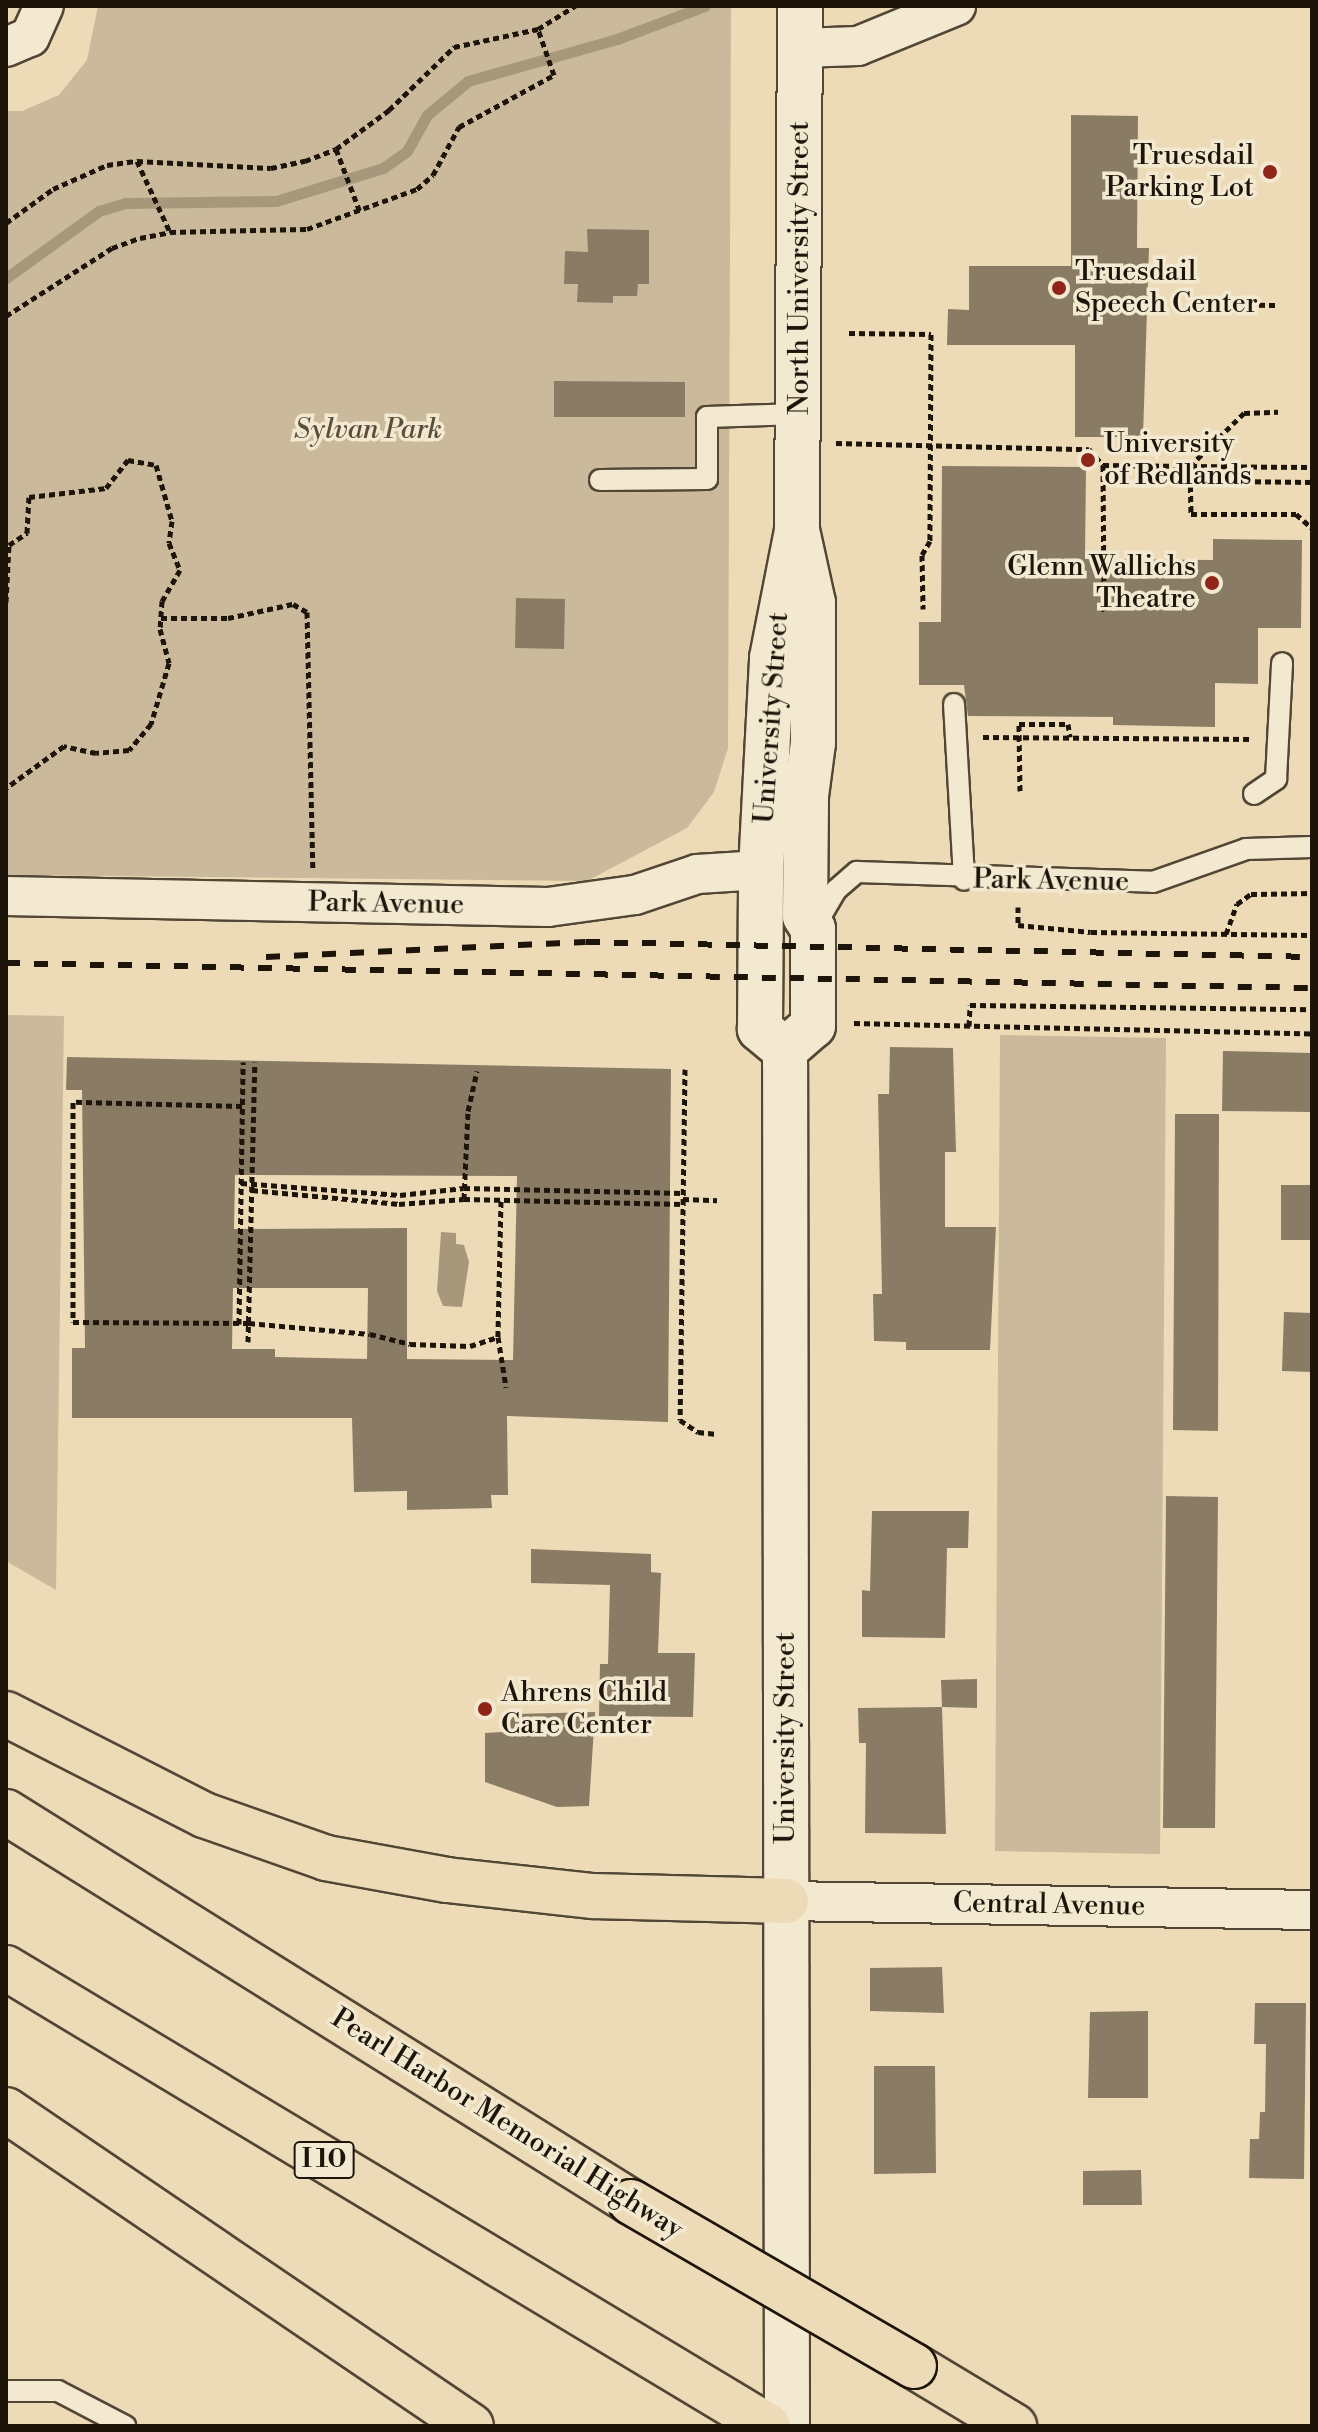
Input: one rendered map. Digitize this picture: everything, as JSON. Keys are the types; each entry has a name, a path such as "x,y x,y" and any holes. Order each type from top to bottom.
{"highway":[{"path":"6,1714 204,1815 326,1858 447,1880 593,1896 786,1901"},
{"name":"Pearl Harbor Memorial Highway","path":"6,1812 631,2202 1014,2426"},
{"name":"I 10","path":"6,1968 768,2426"},
{"path":"6,2110 471,2426"}],"street":[{"path":"6,47 30,37 44,6"},
{"path":"800,27 858,46 956,6"},
{"name":"North University Street","path":"797,530 800,27"},
{"name":"University Street","path":"785,1050 760,1029 761,870 772,658 797,530"},
{"name":"University Street","path":"787,2426 785,1050 813,1026 813,929 805,916 806,796 813,743 813,603 797,530"},
{"name":"Park Avenue","path":"6,896 548,907 635,895 697,874 761,870"},
{"name":"Central Avenue","path":"786,1901 1312,1910"}],"lane":[{"path":"600,480 707,479 707,417 799,428"},
{"path":"1254,794 1276,779 1282,739 1282,663"},
{"path":"954,704 964,880"},
{"name":"Park Avenue","path":"813,929 836,890 857,872 964,880 1162,881 1238,851 1312,847"},
{"path":"6,2391 58,2391 125,2426"}],"path":[{"path":"6,223 53,189 107,165 137,161 271,168 336,149 389,110 454,47 538,29 575,6"},
{"path":"6,316 112,248 170,232 294,231 360,212 427,182 459,127 554,75 538,29"},
{"path":"336,149 360,212"},
{"path":"137,161 170,232"},
{"path":"1219,304 1279,305"},
{"path":"849,333 931,334 928,442 930,541 922,555 923,609"},
{"path":"1278,412 1244,413 1190,466 1191,514 1296,514 1312,528"},
{"path":"799,428 928,442 1089,449 1103,465 1104,612"},
{"path":"6,602 9,545 30,527 29,497 106,488 118,466 128,460 147,459 161,472 172,521 169,543 180,570 162,601 161,618 169,663 151,724 141,740 113,753 64,746 6,788"},
{"path":"1103,465 1312,467"},
{"path":"1190,466 1215,481 1312,482"},
{"path":"161,618 228,618 293,604 307,612 313,844"},
{"path":"1020,791 1019,724 1068,724 1070,737"},
{"path":"954,737 1282,739"},
{"path":"1226,934 1237,904 1251,894 1312,893"},
{"path":"1018,907 1018,925 1312,935"},
{"path":"969,1026 970,1005 1312,1009"},
{"path":"853,1023 1312,1033"},
{"path":"239,1324 243,1062"},
{"path":"248,1342 255,1062"},
{"path":"685,1069 680,1420 698,1432 717,1434"},
{"path":"464,1199 468,1111 477,1071"},
{"path":"242,1106 73,1102 73,1322 249,1323 370,1334 410,1344 470,1346 498,1337"},
{"path":"241,1183 400,1195 464,1188 717,1200"},
{"path":"252,1190 399,1204 464,1199 683,1199"},
{"path":"502,1200 498,1337 506,1387"}],"green space":[{"name":"Sylvan Park","path":"98,6 731,6 728,748 714,792 687,828 587,881 6,875 6,111 22,111 59,95 87,60"},
{"path":"6,1015 64,1016 56,1590 6,1561"},
{"path":"1000,1035 1166,1038 1160,1854 995,1851"}],"shaded area":[{"path":"441,1232 456,1233 456,1244 464,1245 469,1262 462,1307 443,1306 437,1291"}],"building":[{"name":"Truesdail Speech Center","path":"1071,115 1138,116 1137,248 1149,248 1143,437 1075,437 1075,345 947,345 948,309 969,310 969,266 1071,266"},
{"path":"587,229 649,230 649,284 638,284 637,296 613,296 613,303 577,302 578,284 564,284 565,251 588,252"},
{"path":"554,381 685,382 685,417 554,417"},
{"name":"Glenn Wallichs Theatre","path":"942,466 1086,467 1085,559 1213,560 1213,539 1302,540 1301,628 1258,628 1258,684 1215,683 1215,727 1113,725 1113,717 968,716 964,685 919,685 919,622 941,622"},
{"path":"516,598 565,599 564,649 515,648"},
{"path":"890,1047 953,1048 956,1152 945,1152 945,1227 996,1227 990,1350 906,1350 906,1342 874,1341 873,1294 882,1294 878,1094 889,1094"},
{"path":"1223,1051 1312,1053 1312,1112 1222,1111"},
{"path":"67,1057 671,1069 668,1422 507,1416 508,1495 491,1495 492,1508 407,1510 407,1491 354,1492 352,1418 72,1418 72,1348 85,1348 82,1090 66,1090","holes":["235,1175 517,1176 513,1360 407,1359 407,1228 234,1229","233,1288 368,1288 367,1359 275,1357 275,1349 232,1349"]},
{"path":"1175,1114 1219,1114 1218,1431 1173,1430"},
{"path":"1281,1185 1312,1185 1312,1240 1281,1240"},
{"path":"1284,1312 1312,1313 1312,1372 1282,1371"},
{"path":"1166,1496 1218,1497 1215,1828 1163,1828"},
{"path":"872,1511 969,1511 968,1548 947,1548 945,1638 862,1637 862,1590 870,1591"},
{"path":"531,1549 651,1554 651,1572 661,1573 658,1653 695,1653 693,1717 599,1716 600,1664 608,1664 610,1585 531,1583"},
{"path":"977,1679 977,1708 942,1707 941,1680"},
{"path":"942,1707 946,1834 865,1833 866,1743 859,1743 858,1708"},
{"path":"595,1712 589,1806 557,1807 485,1782 485,1733 502,1732 515,1714"},
{"path":"942,1967 944,2013 870,2011 870,1968"},
{"path":"1255,2003 1306,2003 1304,2179 1249,2178 1250,2139 1259,2139 1260,2112 1265,2112 1266,2044 1254,2044"},
{"path":"1148,2011 1148,2098 1088,2098 1090,2012"},
{"path":"874,2066 935,2066 936,2173 874,2174"},
{"path":"1141,2170 1142,2205 1083,2205 1083,2171"}],"waterway":[{"path":"6,278 99,211 126,203 276,201 383,168 407,151 427,115 468,81 617,39 705,6"}],"railway":[{"path":"266,957 586,942 1312,957"},
{"path":"6,963 1312,988"}],"place":[{"name":"Truesdail Parking Lot","path":"1270,172"},
{"name":"Truesdail Speech Center","path":"1059,288"},
{"name":"University of Redlands","path":"1088,460"},
{"name":"Glenn Wallichs Theatre","path":"1212,583"},
{"name":"Ahrens Child Care Center","path":"485,1709"}]}
